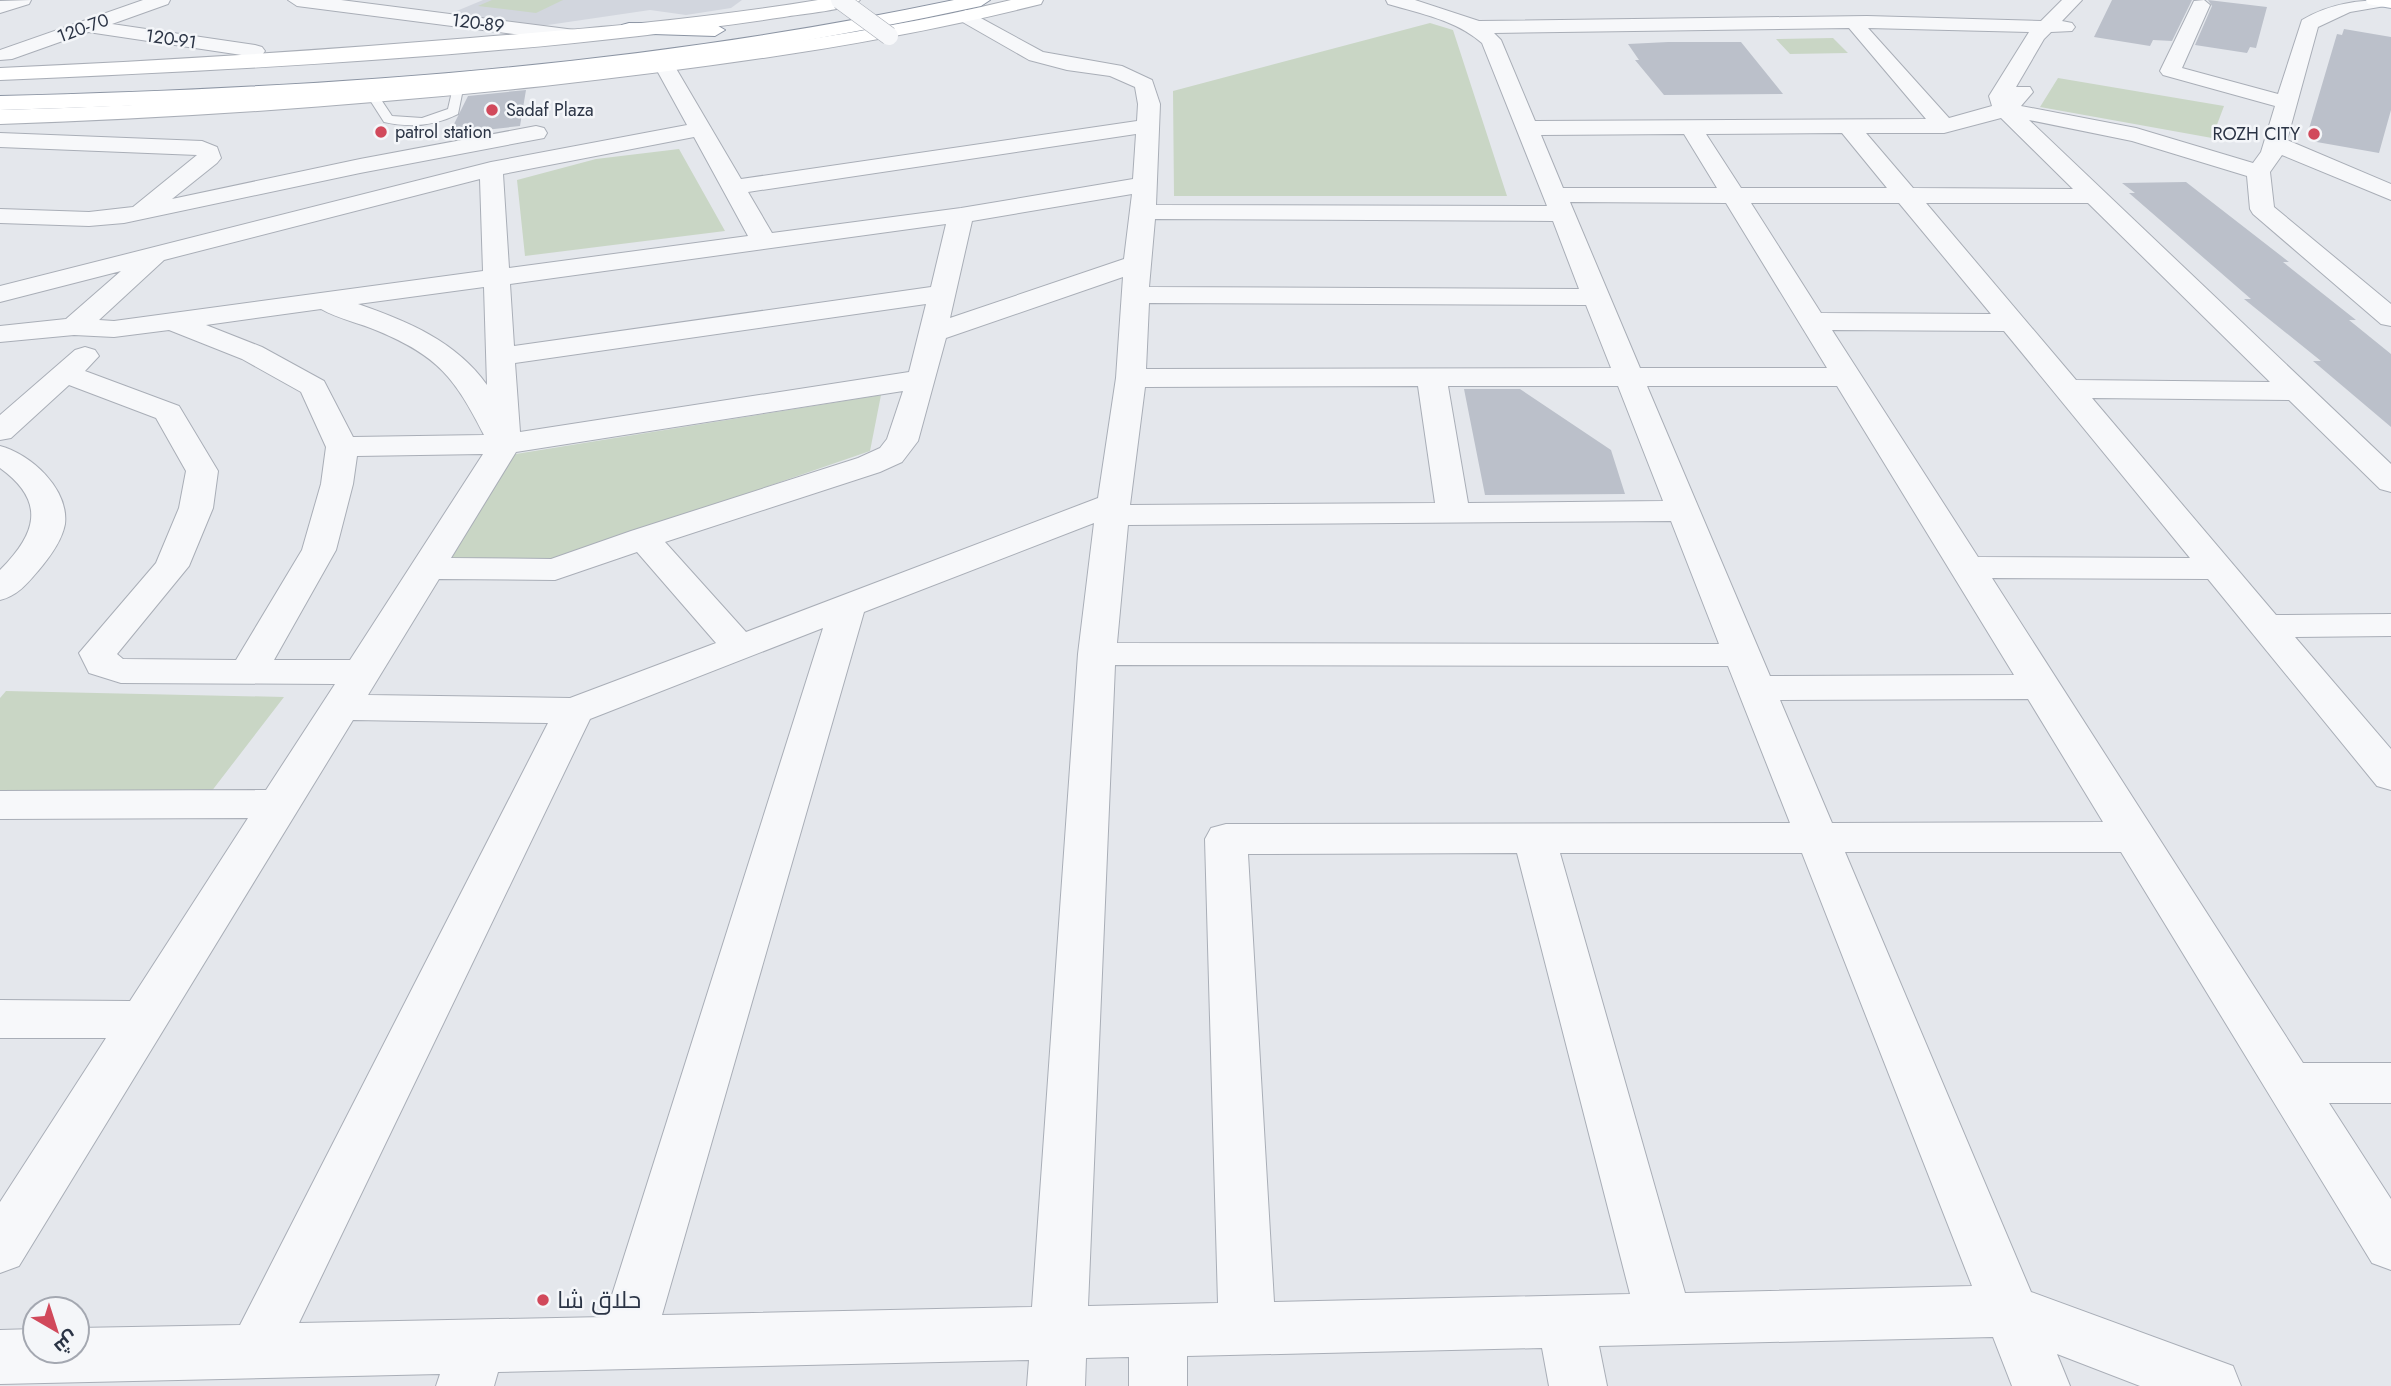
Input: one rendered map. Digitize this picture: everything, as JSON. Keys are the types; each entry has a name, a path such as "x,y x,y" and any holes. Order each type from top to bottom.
{"main road":[{"path":"2,65 318,56 575,36 795,10 851,0"},
{"path":"0,86 267,74 462,58 715,30 906,5 981,0"},
{"path":"0,117 205,110 373,97 579,76 658,62 906,5 1011,0"},
{"path":"0,103 254,96 658,62 856,37 1034,0"},
{"path":"629,29 715,30"}],"street":[{"path":"0,7 22,0"},
{"name":"120-70","path":"2,65 86,26 161,0"},
{"path":"423,16 463,0"},
{"path":"840,0 889,36"},
{"path":"1395,0 1487,32 1646,29 1941,30 2052,39 2095,0"},
{"path":"1410,0 1487,32 1854,22 2052,39"},
{"path":"1527,128 1944,126 1973,121 2004,110 2018,99 2073,0"},
{"name":"120-89","path":"310,1 575,36"},
{"path":"2384,1 2342,7 2325,14 2305,17 2288,103 2276,143 2258,172 2262,209 2391,318"},
{"path":"2201,5 2170,71 2288,103"},
{"path":"966,16 1037,56 1067,64 1115,70 1144,84 1149,104 1131,379 1112,510 1097,654 1058,1359"},
{"name":"120-91","path":"86,26 255,51"},
{"path":"1858,29 1944,126"},
{"path":"1487,32 2042,1386"},
{"path":"658,62 686,104 764,241"},
{"path":"659,110 686,104"},
{"path":"2004,110 2124,132 2258,172"},
{"path":"2004,110 2391,482"},
{"path":"734,187 1147,126"},
{"path":"1848,126 2391,776"},
{"path":"0,216 89,219 137,214 360,166 564,128"},
{"path":"0,294 296,216 476,192 700,129"},
{"path":"1692,129 2391,1246"},
{"path":"0,139 202,148 209,152 209,158 137,214"},
{"path":"2276,143 2391,193"},
{"path":"2352,177 2391,185"},
{"path":"296,216 476,192"},
{"path":"0,1249 505,444 496,276 476,192"},
{"path":"0,334 74,327 114,329 961,215 1143,199 1558,204 1733,195 2094,196"},
{"path":"427,568 555,570 643,538 869,465 891,455 902,441 922,379 961,215"},
{"path":"74,327 159,252"},
{"path":"934,333 1137,279 1596,297"},
{"path":"2347,281 2391,283"},
{"path":"502,356 943,293"},
{"path":"323,302 383,321 438,350 471,383 505,444"},
{"path":"1812,321 2012,323"},
{"path":"172,322 252,354 313,387 342,447 337,484 319,550 247,672"},
{"path":"0,431 114,329"},
{"path":"66,374 168,412 202,471 196,509 172,566 98,653 102,665 121,671 362,673"},
{"path":"1131,379 1847,377"},
{"path":"1432,378 1453,513"},
{"path":"342,447 505,444 922,379"},
{"path":"2068,389 2297,391"},
{"path":"0,456 15,462 44,494 50,517 44,542 0,589"},
{"path":"341,707 574,711 848,606 1112,510 1453,513 1684,511"},
{"path":"643,538 739,647"},
{"path":"1966,567 2218,569"},
{"path":"625,1342 848,606"},
{"path":"2265,625 2391,625"},
{"path":"1097,654 1749,671 2040,687"},
{"path":"257,1350 574,711"},
{"path":"0,805 280,804"},
{"path":"1534,837 1664,1318"},
{"path":"1247,1328 1226,839 2133,837"},
{"path":"0,1018 145,1020"},
{"path":"2287,1083 2391,1083"},
{"path":"13,1366 257,1350 472,1366 625,1342 1058,1359 1158,1330 2011,1311 2211,1386"},
{"path":"1565,1321 1578,1386"},
{"path":"1158,1330 1158,1386"}],"lane":[{"path":"373,97 387,120 414,122 441,118 454,111 457,89"}],"shaded area":[{"path":"483,0 742,0 731,8 686,15 650,10 541,26 447,15"}],"green space":[{"path":"492,0 563,0 536,13 478,6"},
{"path":"1430,23 1453,30 1507,196 1174,196 1173,91"},
{"path":"1833,38 1848,53 1790,54 1776,39"},
{"path":"2058,78 2224,106 2212,138 2040,107"},
{"path":"679,149 725,231 525,256 517,180 596,159"},
{"path":"881,395 870,451 549,562 427,561 491,458"},
{"path":"6,691 284,697 211,792 0,793 0,698"}],"building":[{"path":"2112,0 2192,0 2172,41 2153,40 2150,46 2094,37"},
{"path":"2208,0 2267,7 2256,48 2250,47 2247,53 2195,45 2212,6"},
{"path":"2344,29 2391,37 2391,110 2379,153 2311,141 2313,133 2308,132 2337,34 2342,35"},
{"path":"1741,42 1783,94 1664,95 1635,60 1639,60 1628,44"},
{"name":"Sadaf Plaza","path":"526,90 520,126 449,134 468,96"},
{"path":"2186,182 2289,262 2283,262 2356,320 2349,320 2391,354 2391,427 2313,361 2321,361 2244,299 2251,299 2129,193 2135,193 2122,183"},
{"path":"1464,389 1520,389 1611,450 1625,494 1485,495"}],"place":[{"name":"Sadaf Plaza","path":"492,110"},
{"name":"patrol station","path":"381,132"},
{"name":"ROZH CITY","path":"2314,134"},
{"name":"حلاق شا","path":"543,1300"}]}
